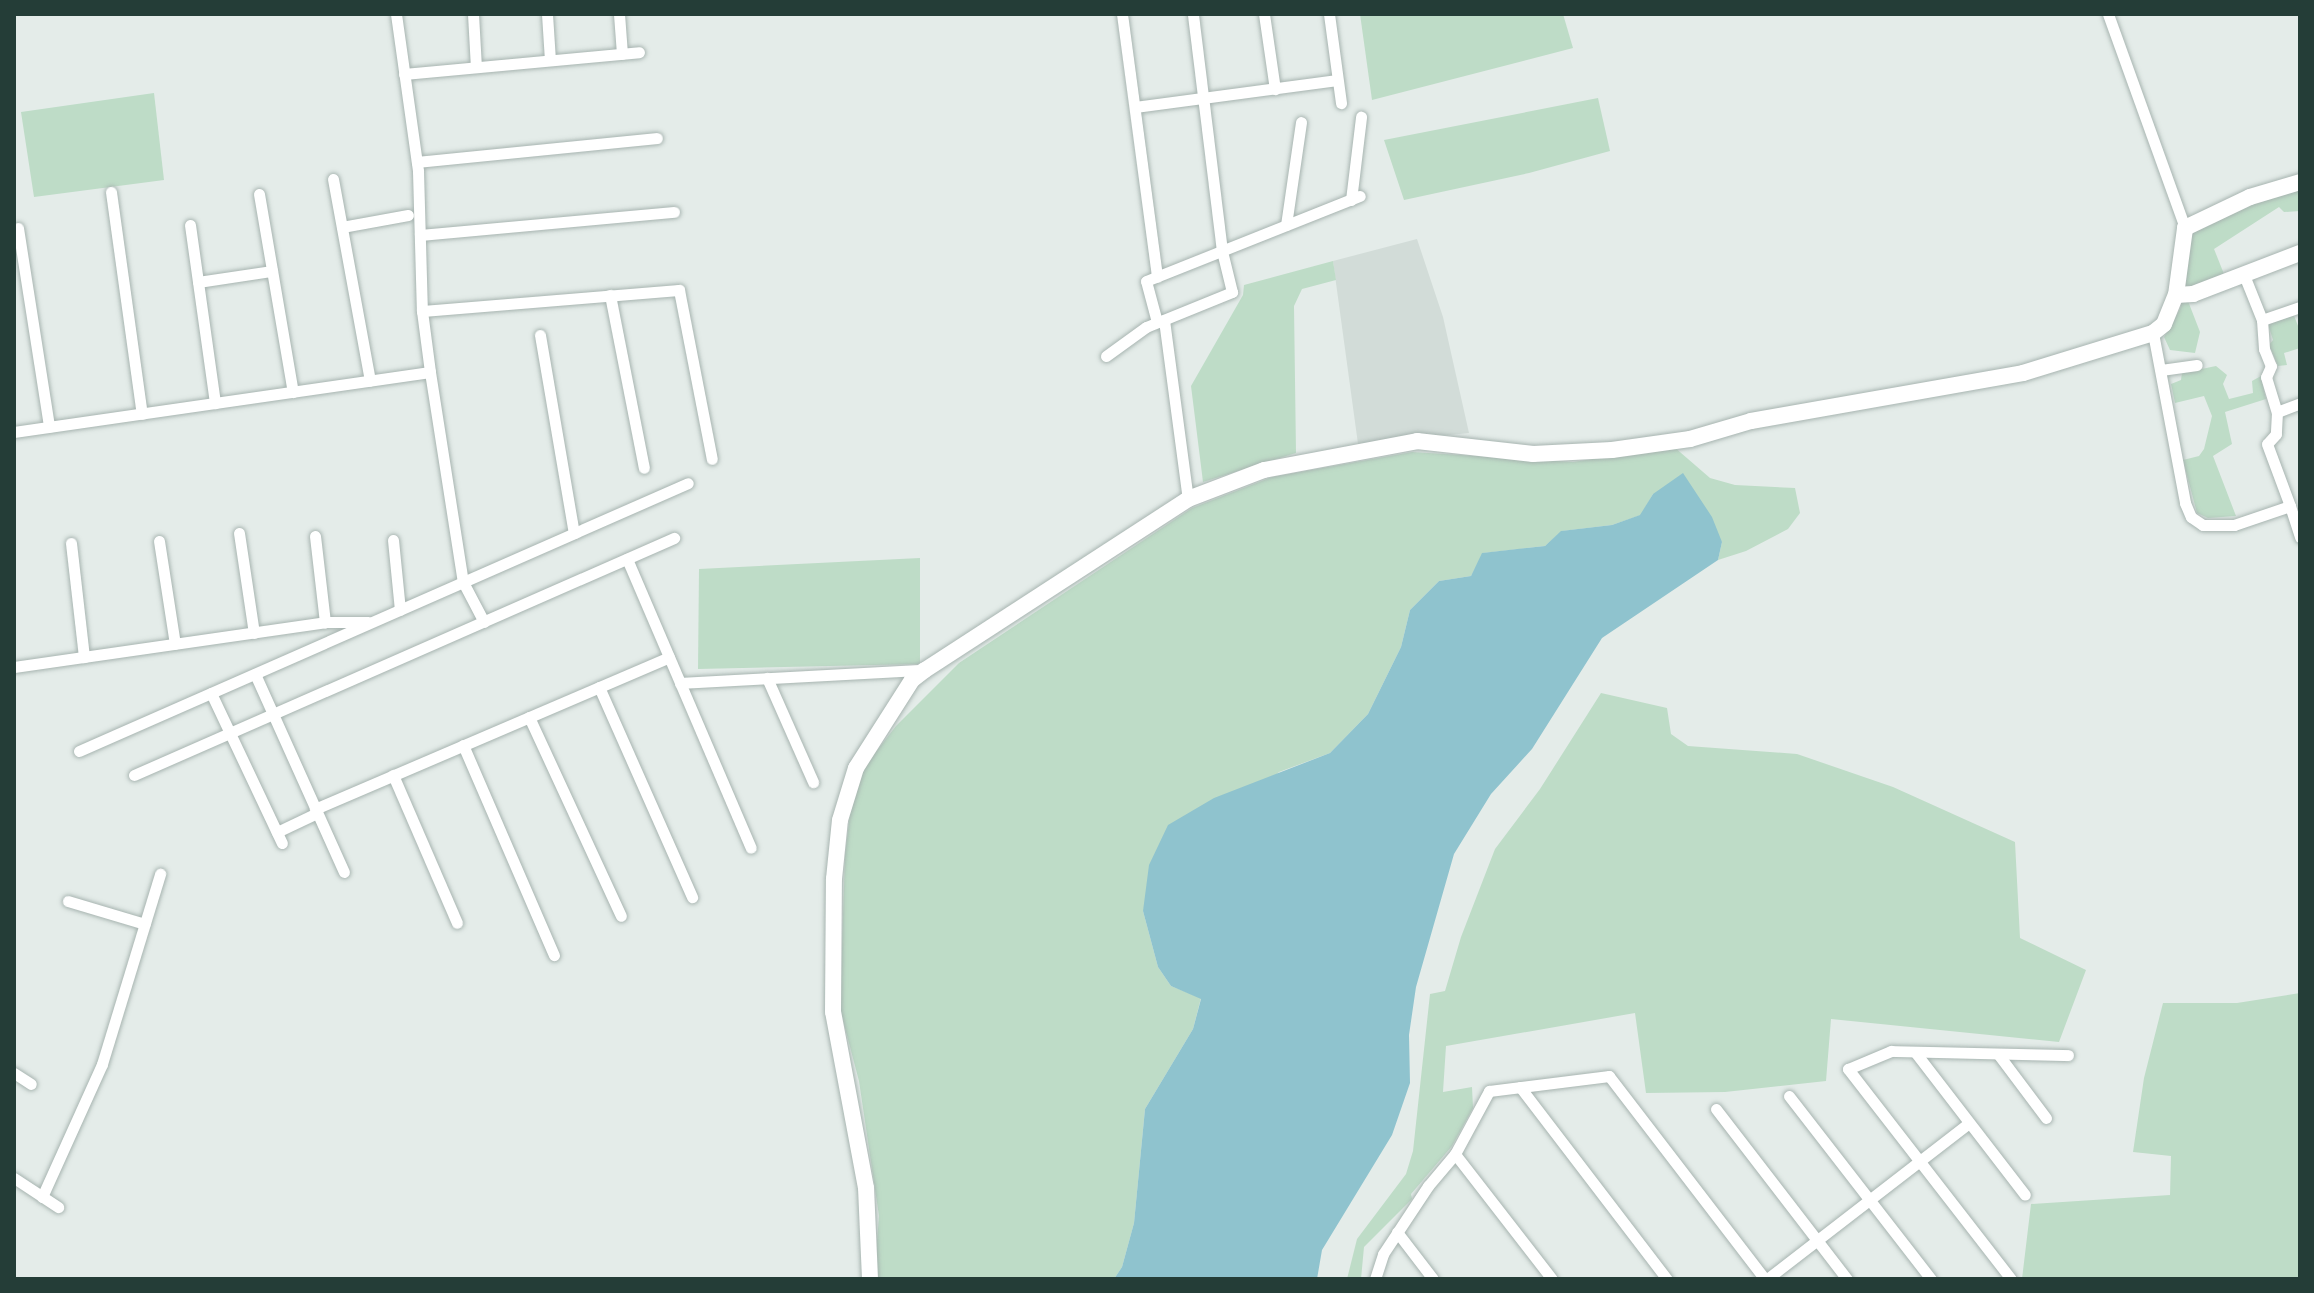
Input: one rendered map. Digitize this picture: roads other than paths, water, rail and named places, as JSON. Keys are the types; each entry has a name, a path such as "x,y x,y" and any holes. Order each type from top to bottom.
{"street":[{"path":"396,14 417,162 422,311 430,372 463,582 484,622"},
{"path":"473,14 476,67"},
{"path":"547,14 550,60"},
{"path":"619,14 622,54"},
{"path":"1122,14 1157,277"},
{"path":"1106,356 1161,321 1232,292 1222,251 1193,14"},
{"path":"1264,14 1275,89"},
{"path":"1329,14 1341,103"},
{"path":"870,1279 866,1188 833,1012 834,879 840,820 856,768 912,680 1188,499 1264,470 1417,441 1533,454 1612,450 1690,439 1751,421 2023,373 2153,333 2164,324 2176,295 2185,228 2108,14"},
{"path":"404,74 639,52"},
{"path":"1135,107 1337,80"},
{"path":"1188,499 1161,321 1146,281 1356,198 1361,117"},
{"path":"1286,225 1301,122"},
{"path":"417,162 657,138"},
{"path":"333,179 370,381"},
{"path":"2185,228 2250,197 2300,182"},
{"path":"111,192 142,414"},
{"path":"259,194 293,392"},
{"path":"420,235 674,212"},
{"path":"342,227 408,215"},
{"path":"190,225 215,403"},
{"path":"18,228 49,427"},
{"path":"2176,295 2193,294 2300,253"},
{"path":"198,282 272,271"},
{"path":"2244,275 2262,320 2264,349 2271,366 2266,377 2277,412 2276,434 2267,444 2300,537"},
{"path":"422,311 679,290 712,459"},
{"path":"610,295 644,468"},
{"path":"2262,320 2299,312"},
{"path":"2153,333 2185,503 2191,517 2203,525 2234,525 2290,506"},
{"path":"540,335 574,533"},
{"path":"2161,370 2197,365"},
{"path":"14,432 430,372"},
{"path":"2277,412 2300,403"},
{"path":"79,751 688,483"},
{"path":"239,533 254,633"},
{"path":"315,536 325,622"},
{"path":"134,775 674,538"},
{"path":"393,540 400,610"},
{"path":"159,541 175,644"},
{"path":"71,543 84,657"},
{"path":"627,559 751,848"},
{"path":"14,667 325,622 373,622"},
{"path":"211,693 280,837 316,811 393,775 669,657"},
{"path":"680,683 925,670"},
{"path":"255,674 344,872"},
{"path":"767,678 813,782"},
{"path":"599,687 692,897"},
{"path":"529,717 621,916"},
{"path":"463,745 554,955"},
{"path":"393,775 457,923"},
{"path":"42,1197 102,1064 160,874"},
{"path":"68,901 145,924"},
{"path":"2011,1279 1848,1069 1891,1051 2068,1055"},
{"path":"1915,1052 2025,1195"},
{"path":"1998,1054 2046,1118"},
{"path":"14,1073 31,1084"},
{"path":"1375,1279 1383,1254 1455,1154 1489,1091 1609,1076 1766,1279 1969,1123"},
{"path":"1520,1087 1667,1279"},
{"path":"1789,1096 1931,1279"},
{"path":"1716,1109 1847,1279"},
{"path":"1455,1154 1552,1279"},
{"path":"14,1178 58,1207"},
{"path":"1397,1232 1433,1279"}],"water":[{"path":"1683,473 1712,517 1722,542 1718,560 1602,638 1532,749 1491,794 1454,854 1416,987 1409,1035 1410,1083 1392,1135 1322,1250 1317,1279 1114,1279 1122,1267 1134,1223 1145,1109 1193,1029 1201,999 1171,986 1158,967 1143,911 1149,865 1168,825 1214,798 1330,753 1368,714 1401,647 1410,610 1439,581 1471,576 1482,553 1545,546 1561,531 1612,525 1640,515 1653,494"}]}
